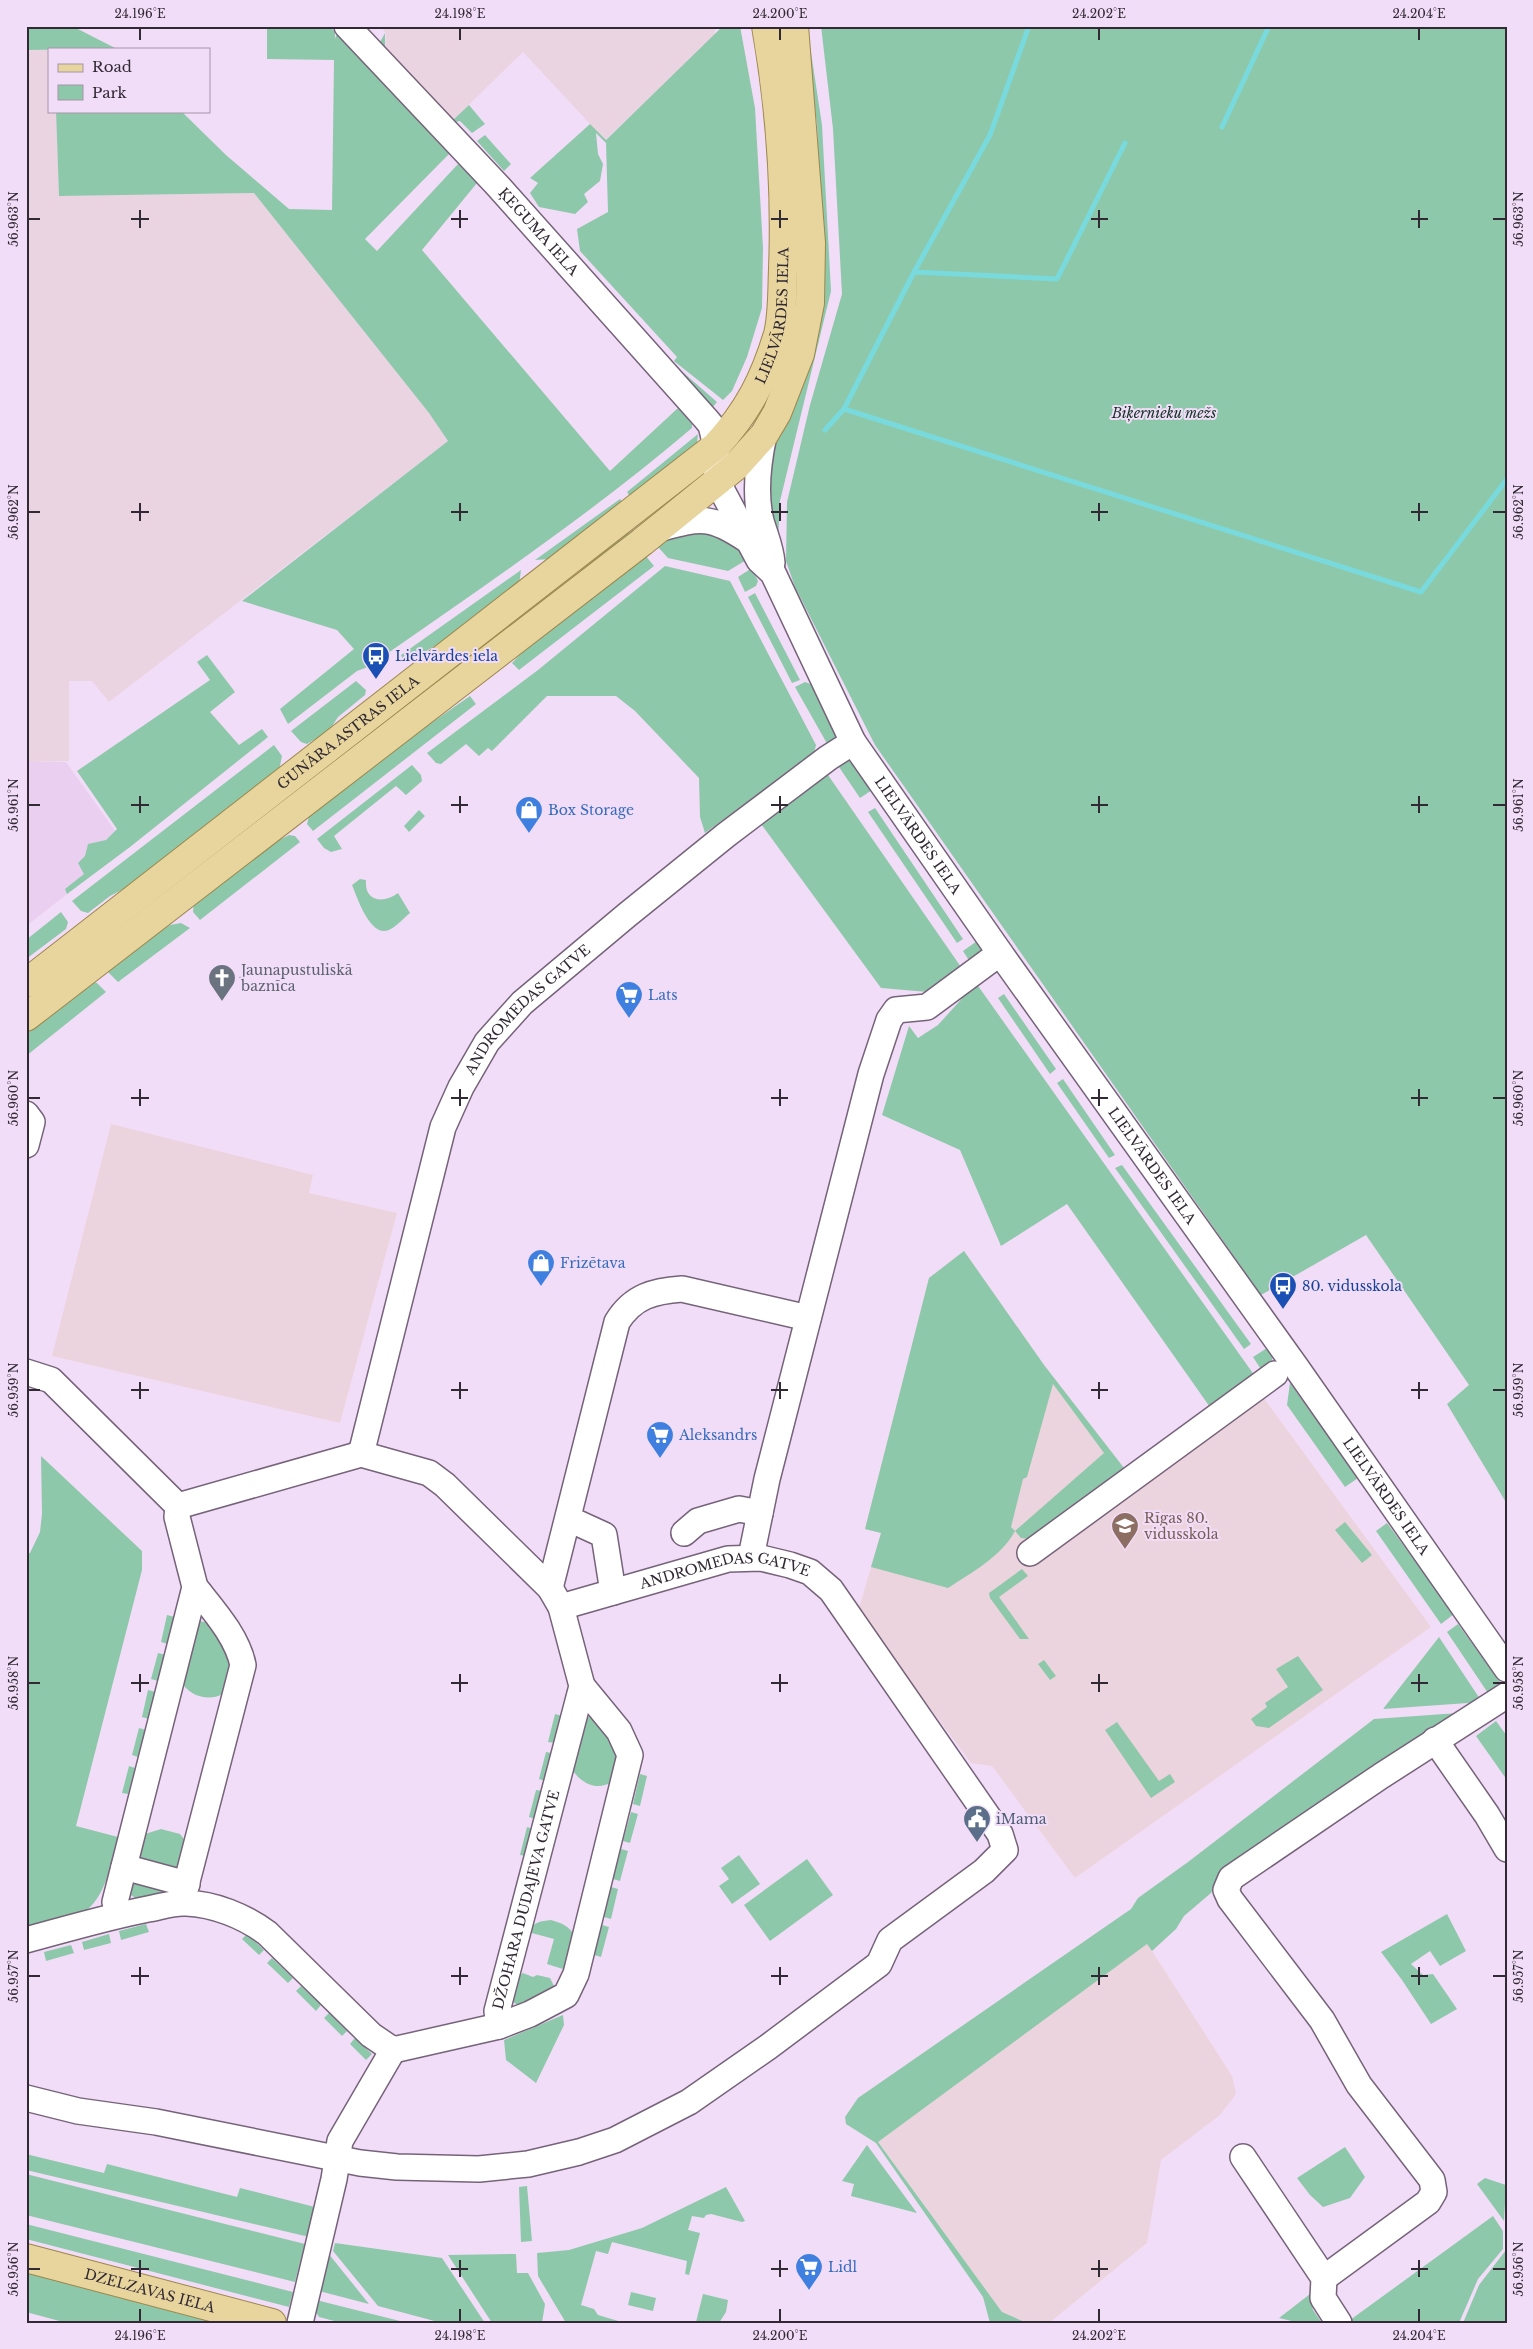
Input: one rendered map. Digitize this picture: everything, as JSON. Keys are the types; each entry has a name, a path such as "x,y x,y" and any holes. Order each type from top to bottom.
{"main road":[{"name":"LIELVĀRDES IELA","path":"716,446 744,412 753,397 778,332 784,236 776,87 766,26"},
{"name":"LIELVĀRDES IELA","path":"726,474 764,435 777,413 800,354 810,304 811,243 794,26"},
{"name":"GUNĀRA ASTRAS IELA","path":"26,983 716,446"},
{"path":"26,1017 658,529 726,474"},
{"path":"561,567 579,590"},
{"name":"DZELZAVAS IELA","path":"26,2258 272,2323"}],"street":[{"name":"ĶEGUMA IELA","path":"347,26 497,185 706,419 711,425 716,446"},
{"name":"LIELVĀRDES IELA","path":"764,435 758,468 761,520 771,555 773,574 853,742 1000,954 1296,1368 1507,1669"},
{"name":"LIELVĀRDES IELA","path":"716,446 759,560 773,574"},
{"path":"726,474 761,520"},
{"path":"658,529 688,521 709,520 727,527 751,542"},
{"name":"ANDROMEDAS GATVE","path":"361,1454 443,1126 461,1087 486,1042 522,1003 626,915 777,796 853,742"},
{"path":"751,1558 760,1513 808,1318 871,1074 889,1020 896,1010 927,1007 956,988 1000,954"},
{"path":"26,1114 32,1122 26,1145"},
{"path":"556,1597 569,1518 617,1322 625,1309 640,1298 661,1290 682,1289 808,1318"},
{"path":"26,1372 51,1380 178,1506"},
{"path":"1030,1553 1275,1374"},
{"path":"178,1506 361,1454 429,1473 445,1485 556,1597"},
{"path":"178,1506 176,1517 195,1587 217,1615 240,1652 243,1665 185,1893"},
{"path":"684,1534 698,1521 739,1510 760,1513"},
{"path":"569,1518 604,1535 613,1592"},
{"name":"ANDROMEDAS GATVE","path":"337,2158 398,2167 479,2168 528,2164 601,2146 615,2140 689,2102 861,1978 879,1964 890,1940 984,1871 1005,1850 1000,1834 831,1590 810,1572 790,1565 751,1558 728,1559 613,1592 556,1597"},
{"path":"118,1915 115,1902 195,1587"},
{"name":"DŽOHARA DUDAJEVA GATVE","path":"393,2050 499,2026 497,2011 582,1686 556,1597"},
{"path":"499,2026 530,2014 566,1996 576,1974 622,1792 630,1755 619,1730 582,1686"},
{"path":"1324,2278 1428,2202 1434,2192 1432,2180 1359,2085 1322,2020 1230,1899 1226,1890 1231,1878 1435,1740 1507,1695"},
{"path":"1435,1740 1487,1815 1507,1848"},
{"path":"124,1867 252,1923 267,1933 371,2035 393,2050 340,2141 332,2188 300,2323"},
{"path":"26,1940 118,1915 185,1893"},
{"path":"26,2098 78,2111 156,2122 337,2158"},
{"path":"1243,2157 1324,2278 1323,2298 1339,2323"}],"shaded area":[{"path":"381,26 715,26 715,35 605,140 523,52 453,120 385,49 386,34"},
{"path":"26,50 48,50 48,112 56,112 59,196 254,193 429,413 448,441 109,702 92,681 69,681 69,761 26,762"},
{"path":"26,762 66,762 116,832 85,880 26,926"},
{"path":"111,1124 313,1175 309,1193 397,1213 340,1423 52,1356"},
{"name":"Rīgas 80. vidusskola","path":"964,1251 1044,1365 1139,1487 1263,1397 1431,1627 1075,1878 992,1766 971,1763 856,1608 860,1605 881,1533 865,1529 929,1278"},
{"path":"1147,1943 1232,2076 1236,2094 1220,2115 1161,2160 1147,2243 1049,2323 1027,2323 1002,2312 878,2142"}],"green space":[{"path":"26,26 72,26 115,48 48,48 48,50 26,50"},
{"path":"267,26 329,26 335,32 335,39 337,33 449,154 365,239 377,251 458,164 477,183 422,250 610,471 678,408 692,424 692,428 574,522 368,667 357,671 288,724 280,709 354,649 337,630 242,601 448,441 429,413 254,193 59,196 56,112 182,112 226,155 289,209 332,210 334,60 267,59"},
{"path":"723,26 740,26 755,108 763,248 762,308 747,357 732,391 723,400 674,361 677,357 580,251 577,229 608,212 606,143 596,133 598,154 603,164 600,181 584,194 588,202 575,214 539,207 530,193 538,183 530,178 590,124 606,140"},
{"path":"803,26 807,26 822,125 831,291 780,501 778,542 762,470 824,295 817,124"},
{"name":"Biķernieku mežs","path":"821,26 1507,26 1507,1504 1447,1404 1469,1385 1366,1235 1261,1295 875,745 795,587 786,561 787,502 810,405 842,294 833,129"},
{"path":"385,33 385,49 453,120 469,105 485,124 472,133 460,121 451,123 381,50 380,42"},
{"path":"485,135 511,164 504,171 477,141"},
{"path":"670,361 717,402 712,408"},
{"path":"698,434 697,444 631,498 627,492"},
{"path":"620,499 623,503 551,559 535,560"},
{"path":"625,527 630,535 582,570 578,564"},
{"path":"725,531 748,559 728,571 668,558 658,547 678,533"},
{"path":"645,555 654,566 519,670 512,663 547,626"},
{"path":"665,566 730,581 816,745 814,753 705,833 700,817 699,778 635,711 616,696 547,696 492,751 488,748 479,756 466,744 441,764 436,763 427,753 538,670"},
{"path":"752,568 758,581 756,586 745,592 738,577"},
{"path":"521,570 519,585 452,636 409,661 403,660 401,655"},
{"path":"755,593 800,680 792,683 748,597"},
{"path":"207,655 235,692 210,712 239,745 262,729 268,737 130,847 67,894 65,889 84,874 78,863 85,856 88,844 106,840 117,829 77,771 210,680 197,662"},
{"path":"356,681 366,690 365,695 338,717 329,731 307,744 301,742 291,731"},
{"path":"805,682 813,685 838,734 829,747 795,687"},
{"path":"470,696 476,704 313,831 307,824 310,812 408,734 437,719"},
{"path":"274,745 282,756 279,771 139,881 110,896 88,913 81,911 72,901"},
{"path":"848,761 854,762 872,790 860,798 839,767"},
{"path":"412,765 421,775 422,781 406,795 396,786 334,836 342,849 331,852 324,848 317,839"},
{"path":"828,775 961,967 928,992 881,988 761,824"},
{"path":"875,808 963,939 957,943 868,812"},
{"path":"419,810 425,816 409,832 404,826"},
{"path":"289,835 295,836 300,842 200,920 193,912 194,900 255,853"},
{"path":"360,879 366,880 368,893 376,899 387,899 398,893 410,913 389,930 382,931 376,928 365,915 352,885"},
{"path":"61,912 68,922 66,929 26,959 26,940"},
{"path":"181,923 190,928 118,982 108,972 111,962 170,925"},
{"path":"977,941 984,949 981,957 972,965 963,951"},
{"path":"91,981 97,983 106,992 26,1056 26,1029"},
{"path":"976,983 1257,1379 1212,1410 1067,1204 1001,1246 960,1150 882,1115 909,1026 918,1038 938,1025"},
{"path":"1004,994 1056,1069 1050,1074 998,998"},
{"path":"1063,1079 1115,1155 1109,1158 1057,1083"},
{"path":"1122,1165 1251,1344 1244,1349 1115,1168"},
{"path":"964,1251 1044,1365 1124,1468 1029,1539 1021,1538 1015,1531 994,1556 948,1588 871,1567 881,1533 865,1529 929,1278","holes":["1053,1384 1104,1453 1015,1531 1011,1527 1023,1479 1027,1477"]},
{"path":"1267,1348 1273,1356 1271,1363 1262,1371 1253,1357"},
{"path":"1290,1383 1358,1478 1345,1487 1287,1405"},
{"path":"41,1456 142,1551 142,1570 76,1826 118,1837 109,1871 100,1893 86,1911 57,1922 26,1929 26,1553 30,1553 40,1532 42,1514"},
{"path":"1345,1522 1372,1555 1362,1563 1335,1530"},
{"path":"1387,1523 1454,1614 1441,1624 1376,1531"},
{"path":"1022,1569 1028,1576 999,1597 1029,1639 1020,1639 990,1598 989,1593"},
{"path":"167,1615 175,1617 168,1644 161,1642"},
{"path":"199,1621 210,1623 234,1661 223,1694 217,1696 205,1697 193,1694 180,1680"},
{"path":"1458,1624 1503,1686 1490,1696 1447,1632"},
{"path":"1439,1637 1482,1702 1383,1709"},
{"path":"158,1653 166,1655 158,1681 151,1679"},
{"path":"1298,1656 1323,1690 1269,1728 1256,1726 1251,1719 1267,1707 1265,1703 1288,1687 1276,1669"},
{"path":"1044,1660 1056,1676 1050,1680 1038,1664"},
{"path":"148,1690 156,1692 149,1719 142,1717"},
{"path":"1458,1713 1222,1875 1211,1893 1184,1916 1176,1929 1152,1951 1147,1944 878,2142 1002,2312 1027,2323 990,2323 983,2297 876,2143 846,2124 845,2117 858,2098 1131,1909 1138,1898 1188,1862 1374,1719"},
{"path":"555,1714 562,1716 555,1743 548,1742"},
{"path":"589,1717 598,1721 619,1753 614,1781 600,1786 594,1786 583,1781 569,1765 585,1719"},
{"path":"1496,1721 1507,1736 1507,1780 1476,1736"},
{"path":"1117,1722 1159,1781 1170,1774 1175,1782 1151,1798 1105,1730"},
{"path":"139,1728 146,1730 138,1757 132,1755"},
{"path":"546,1752 552,1753 545,1781 539,1779"},
{"path":"129,1766 135,1768 128,1794 122,1793"},
{"path":"640,1774 647,1776 640,1806 633,1804"},
{"path":"536,1790 543,1791 535,1819 529,1817"},
{"path":"631,1812 638,1814 630,1843 623,1841"},
{"path":"527,1827 533,1829 526,1856 520,1855"},
{"path":"161,1829 180,1834 187,1843 185,1861 168,1869 158,1868 140,1861 136,1853 145,1834"},
{"path":"621,1849 628,1851 620,1881 613,1879"},
{"path":"739,1855 760,1884 732,1904 719,1886 729,1879 721,1868"},
{"path":"807,1859 833,1895 770,1941 744,1905"},
{"path":"130,1881 166,1888 166,1893 141,1899 137,1898 129,1893"},
{"path":"611,1887 618,1889 611,1919 604,1917"},
{"path":"1447,1914 1466,1951 1440,1966 1430,1951 1411,1964 1423,1975 1433,1974 1457,2009 1431,2024 1381,1952"},
{"path":"551,1920 559,1922 571,1930 576,1937 566,1970 547,1964 554,1939 528,1932 538,1923"},
{"path":"146,1924 149,1932 121,1940 119,1931"},
{"path":"602,1925 609,1927 601,1957 594,1955"},
{"path":"109,1934 111,1943 84,1950 82,1942"},
{"path":"247,1934 264,1950 259,1955 242,1939"},
{"path":"71,1945 74,1953 46,1961 44,1952"},
{"path":"272,1958 293,1978 288,1983 267,1963"},
{"path":"523,1973 533,1977 537,1975 550,1978 554,1986 553,1991 518,2005 513,2002 512,1996 518,1976"},
{"path":"301,1986 321,2005 316,2011 296,1991"},
{"path":"329,2013 347,2031 342,2036 324,2018"},
{"path":"563,2015 564,2025 536,2083 506,2060 504,2040"},
{"path":"355,2038 372,2054 366,2060 350,2044"},
{"path":"867,2145 917,2213 851,2196 854,2184 842,2181"},
{"path":"1345,2147 1365,2177 1350,2198 1323,2207 1310,2195 1297,2178"},
{"path":"26,2154 104,2173 107,2164 237,2197 240,2188 315,2207 309,2235 305,2236 26,2170"},
{"path":"26,2174 305,2244 295,2282 26,2215"},
{"path":"1485,2178 1506,2185 1504,2221 1477,2184"},
{"path":"527,2186 532,2241 521,2242 519,2187"},
{"path":"726,2187 745,2221 742,2222 711,2214 706,2215 704,2218 692,2216 688,2230 700,2233 689,2275 685,2274 687,2261 612,2242 608,2254 596,2251 581,2305 594,2309 598,2315 625,2323 566,2323 538,2276 537,2253 569,2250 642,2228"},
{"path":"1493,2216 1503,2231 1503,2249 1478,2279 1459,2323 1346,2323"},
{"path":"26,2224 293,2292 289,2307 26,2239"},
{"path":"1507,2238 1507,2323 1463,2323 1479,2285 1506,2250"},
{"path":"335,2243 442,2258 485,2323 442,2323 378,2306 333,2251"},
{"path":"328,2253 369,2304 319,2291"},
{"path":"516,2254 517,2273 528,2273 545,2304 542,2323 492,2323 448,2255"},
{"path":"26,2271 233,2323 67,2323 26,2312"},
{"path":"631,2292 656,2298 653,2311 628,2305"},
{"path":"703,2294 728,2300 726,2312 719,2323 696,2322"},
{"path":"1310,2294 1313,2310 1322,2323 1300,2323 1279,2318"},
{"path":"316,2300 408,2323 342,2323 319,2317 314,2309"}],"waterway":[{"path":"825,430 844,409 914,272 990,135 1029,26"},
{"path":"1222,127 1269,26"},
{"path":"914,272 1057,279 1125,143"},
{"path":"844,409 1421,592 1507,479"}],"place":[{"name":"Lielvārdes iela","path":"376,680"},
{"name":"Box Storage","path":"529,834"},
{"name":"Jaunapustuliskā baznīca","path":"222,1002"},
{"name":"Lats","path":"629,1019"},
{"name":"Frizētava","path":"541,1287"},
{"name":"80. vidusskola","path":"1283,1310"},
{"name":"Aleksandrs","path":"660,1459"},
{"name":"Rīgas 80. vidusskola","path":"1125,1550"},
{"name":"iMama","path":"977,1843"},
{"name":"Lidl","path":"809,2291"}]}
